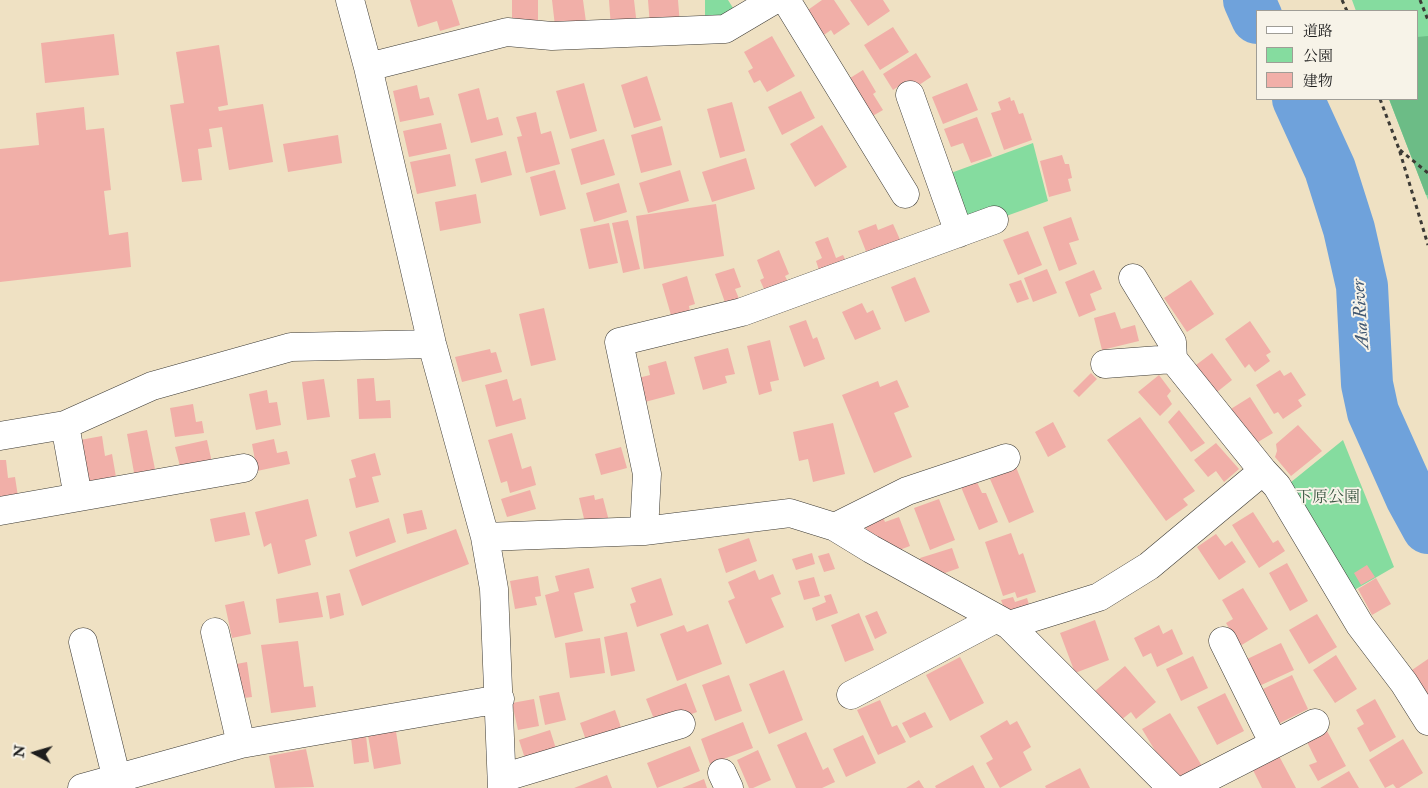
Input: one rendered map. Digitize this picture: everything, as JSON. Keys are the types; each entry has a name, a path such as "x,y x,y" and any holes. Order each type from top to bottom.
{"street":[{"path":"350,0 368,67 432,344 485,537 494,589 502,783 681,724"},
{"path":"368,67 507,32 552,36 725,29 774,0"},
{"path":"786,0 905,194"},
{"path":"910,95 959,233"},
{"path":"644,531 647,474 619,342 742,312 994,220"},
{"path":"1132,278 1172,342 1173,359 1277,486 1360,625 1404,684 1428,722"},
{"path":"0,436 65,425 152,386 291,348 432,344"},
{"path":"1105,364 1173,359"},
{"path":"65,425 78,498"},
{"path":"835,526 907,491 1006,458"},
{"path":"0,511 244,468"},
{"path":"851,695 1002,622 1099,596 1149,566 1263,471"},
{"path":"485,537 644,531 790,513 835,526 1002,622 1172,788"},
{"path":"215,632 241,744"},
{"path":"1223,641 1274,744"},
{"path":"83,642 118,783"},
{"path":"82,788 118,783 241,744 500,699"},
{"path":"1188,788 1315,723"}],"path":[{"path":"1420,0 1428,20"},
{"path":"1380,100 1399,149 1428,245"},
{"path":"1399,149 1428,173"}],"green space":[{"path":"705,0 728,0 740,19 705,29"},
{"path":"1352,0 1428,0 1428,200 1389,100 1418,100 1418,10 1356,10"},
{"path":"1428,36 1428,195 1426,195 1389,100 1418,100 1418,37"},
{"path":"1033,143 1048,201 959,233 940,177"},
{"name":"下原公園","path":"1343,440 1394,567 1344,596 1280,491"}],"building":[{"path":"410,0 452,0 460,25 440,31 437,21 418,27"},
{"path":"512,0 538,0 538,22 512,22"},
{"path":"552,0 583,0 586,22 555,26"},
{"path":"609,0 634,0 637,26 611,28"},
{"path":"648,0 678,0 680,25 650,26"},
{"path":"822,0 834,0 850,24 834,35 831,30 821,37 805,12"},
{"path":"850,0 883,0 890,11 868,26"},
{"path":"893,27 909,52 880,70 864,45"},
{"path":"114,34 119,75 45,83 41,43"},
{"path":"772,36 795,76 767,92 760,80 754,83 748,71 753,68 744,52"},
{"path":"219,45 228,105 218,107 219,111 263,104 273,162 229,170 222,127 209,129 212,147 198,149 202,180 182,182 170,105 184,103 176,52"},
{"path":"916,53 931,77 904,95 899,86 893,90 883,74"},
{"path":"863,70 876,92 873,94 883,110 864,121 842,83"},
{"path":"647,76 661,120 634,128 621,85"},
{"path":"584,83 597,131 570,139 556,91"},
{"path":"967,83 978,110 943,124 932,97"},
{"path":"417,85 420,99 429,97 434,115 400,122 393,91"},
{"path":"479,88 487,120 498,117 503,135 471,143 458,94"},
{"path":"801,91 815,118 782,135 768,107"},
{"path":"1010,97 1011,101 1014,100 1019,114 1023,113 1032,140 1004,150 991,113 1001,110 998,102"},
{"path":"732,102 745,151 720,158 707,109"},
{"path":"84,107 86,130 104,128 111,190 104,191 109,235 128,232 131,267 0,282 0,149 39,145 36,113"},
{"path":"536,112 541,134 551,131 560,164 526,173 517,137 522,136 516,117"},
{"path":"977,117 992,156 971,163 963,143 951,147 944,129"},
{"path":"441,123 447,149 409,157 403,131"},
{"path":"822,125 847,167 815,187 790,144"},
{"path":"662,126 672,165 641,173 631,135"},
{"path":"338,135 342,163 288,172 283,144"},
{"path":"604,139 615,175 581,185 571,149"},
{"path":"506,151 512,175 481,183 475,159"},
{"path":"450,154 456,186 417,194 410,162"},
{"path":"1062,155 1065,164 1069,164 1072,178 1068,179 1071,191 1049,197 1040,161"},
{"path":"746,158 755,189 712,202 702,172"},
{"path":"555,170 566,209 540,216 530,177"},
{"path":"680,170 689,201 648,213 639,183"},
{"path":"619,183 627,212 594,222 586,193"},
{"path":"476,194 481,223 440,231 435,202"},
{"path":"716,204 724,256 644,269 636,216"},
{"path":"1071,217 1079,240 1069,243 1077,264 1059,271 1043,227"},
{"path":"628,220 640,269 623,273 612,223"},
{"path":"609,223 618,263 589,269 580,229"},
{"path":"876,224 878,230 893,224 902,244 869,259 858,231"},
{"path":"1028,231 1042,265 1018,275 1003,240"},
{"path":"828,237 836,258 843,255 848,265 821,276 816,261 822,258 815,242"},
{"path":"779,250 789,274 785,276 791,288 768,298 760,280 764,278 757,260"},
{"path":"734,268 741,287 735,289 742,306 728,311 715,274"},
{"path":"1047,269 1057,293 1033,302 1024,278"},
{"path":"1094,270 1102,289 1090,294 1096,310 1079,317 1065,282"},
{"path":"687,276 695,304 689,306 691,316 673,322 662,284"},
{"path":"915,277 930,312 905,322 891,287"},
{"path":"1021,280 1029,299 1017,303 1009,284"},
{"path":"1191,280 1214,314 1187,332 1164,298"},
{"path":"862,303 867,313 873,310 881,329 855,340 842,312"},
{"path":"544,308 556,360 531,366 519,314"},
{"path":"1115,312 1121,329 1135,325 1139,341 1102,350 1094,318"},
{"path":"806,320 813,339 817,337 825,359 804,367 789,326"},
{"path":"1250,321 1271,352 1266,355 1270,361 1255,372 1249,364 1245,368 1225,339"},
{"path":"770,340 779,380 770,382 772,391 759,395 747,346"},
{"path":"728,348 735,374 725,376 727,383 703,390 694,357"},
{"path":"490,349 491,353 496,352 502,372 462,382 455,357"},
{"path":"1212,353 1232,380 1212,396 1192,368"},
{"path":"666,361 675,394 645,402 638,378 650,375 648,366"},
{"path":"1280,370 1284,376 1291,372 1306,395 1298,400 1302,406 1283,419 1278,412 1274,414 1256,385"},
{"path":"1091,373 1097,379 1079,397 1073,391"},
{"path":"1159,375 1171,391 1167,396 1172,404 1160,416 1138,392"},
{"path":"374,378 376,401 390,400 391,418 359,419 357,379"},
{"path":"324,379 330,417 307,420 302,382"},
{"path":"507,379 513,401 521,398 526,419 496,427 485,385"},
{"path":"897,380 909,407 894,413 912,457 874,473 842,395 878,381 880,387"},
{"path":"267,390 269,403 277,402 281,425 256,430 249,394"},
{"path":"1250,397 1273,433 1253,445 1226,412"},
{"path":"193,404 196,422 202,421 204,433 175,437 170,408"},
{"path":"1179,410 1205,443 1191,452 1168,422"},
{"path":"1140,417 1195,491 1183,499 1188,505 1166,521 1107,440"},
{"path":"1053,422 1066,447 1048,457 1035,432"},
{"path":"833,423 845,474 813,482 808,459 799,461 793,432"},
{"path":"1298,425 1322,451 1291,476 1275,457 1277,451 1276,444"},
{"path":"147,430 156,474 135,478 127,434"},
{"path":"512,433 522,469 531,466 536,485 510,493 507,481 501,483 488,440"},
{"path":"102,436 105,456 112,454 116,477 89,482 80,440"},
{"path":"274,439 277,453 287,451 290,464 257,471 252,444"},
{"path":"207,440 213,467 182,474 175,447"},
{"path":"1216,443 1239,469 1224,482 1216,471 1208,477 1194,460"},
{"path":"621,447 627,468 601,475 595,454"},
{"path":"375,453 381,475 372,477 379,502 356,508 349,479 356,477 351,460"},
{"path":"0,460 6,460 8,478 15,477 19,503 0,506"},
{"path":"1016,467 1034,512 1009,523 990,479"},
{"path":"976,480 982,493 986,493 998,522 979,530 961,487"},
{"path":"530,490 536,509 507,517 501,499"},
{"path":"594,495 595,500 603,498 610,525 587,531 579,498"},
{"path":"308,499 317,536 305,540 311,565 278,574 271,543 264,547 255,512"},
{"path":"939,499 955,540 930,550 914,508"},
{"path":"422,510 427,529 407,534 403,514"},
{"path":"245,512 250,535 215,542 210,519"},
{"path":"1253,512 1273,543 1278,540 1285,551 1259,568 1232,525"},
{"path":"881,513 885,522 899,517 910,546 894,552 875,550 863,520"},
{"path":"389,518 396,542 356,557 349,532"},
{"path":"456,529 469,564 362,606 349,570"},
{"path":"1011,533 1019,555 1023,553 1036,592 1017,598 1015,592 1003,596 985,542"},
{"path":"1216,534 1225,546 1232,541 1246,562 1219,580 1197,547"},
{"path":"749,538 757,561 726,573 718,549"},
{"path":"952,548 959,568 928,579 920,558"},
{"path":"812,553 815,564 796,570 792,559"},
{"path":"829,553 835,569 824,572 818,556"},
{"path":"1287,563 1308,601 1290,611 1269,573"},
{"path":"1367,565 1375,577 1361,585 1354,573"},
{"path":"589,568 594,588 574,593 583,631 555,638 545,595 559,591 555,576"},
{"path":"755,570 759,580 773,574 781,594 771,598 784,627 746,644 728,601 735,598 728,582"},
{"path":"538,576 541,596 535,597 537,605 515,609 510,581"},
{"path":"814,577 820,596 804,600 798,581"},
{"path":"661,578 673,615 637,627 630,604 636,602 631,588"},
{"path":"1376,578 1391,604 1372,615 1358,589"},
{"path":"1243,588 1268,629 1240,646 1226,623 1233,619 1222,600"},
{"path":"318,592 323,617 279,623 276,599"},
{"path":"340,593 344,615 330,619 326,596"},
{"path":"831,594 838,613 816,621 812,608 826,602 824,596"},
{"path":"1013,597 1015,602 1027,598 1031,611 1008,619 1001,600"},
{"path":"244,601 251,634 232,638 225,605"},
{"path":"877,611 887,633 875,639 865,616"},
{"path":"859,613 874,650 845,662 831,625"},
{"path":"1317,614 1337,647 1309,664 1289,630"},
{"path":"1095,620 1109,660 1075,673 1060,633"},
{"path":"708,624 722,664 677,681 660,634 684,625 687,632"},
{"path":"1159,625 1163,634 1172,629 1183,654 1157,667 1151,653 1143,657 1134,638"},
{"path":"627,632 635,671 611,676 604,637"},
{"path":"600,638 605,673 570,678 565,643"},
{"path":"298,641 304,687 313,686 316,707 271,713 261,645"},
{"path":"1281,643 1294,670 1257,687 1245,660"},
{"path":"1336,655 1357,689 1335,703 1313,670"},
{"path":"1193,656 1208,688 1181,701 1166,669"},
{"path":"960,657 984,703 950,721 926,675"},
{"path":"1428,659 1428,696 1412,670"},
{"path":"247,662 252,697 236,699 231,665"},
{"path":"1125,666 1156,702 1136,719 1131,712 1120,721 1095,691"},
{"path":"784,670 803,720 769,734 749,684"},
{"path":"729,675 742,711 715,721 702,685"},
{"path":"1292,675 1308,709 1280,723 1263,689"},
{"path":"686,683 697,712 678,719 675,711 654,719 646,699"},
{"path":"559,692 566,720 545,725 539,696"},
{"path":"1225,693 1244,731 1217,745 1197,707"},
{"path":"534,699 539,726 518,730 512,703"},
{"path":"1375,699 1396,737 1370,752 1357,728 1364,724 1356,710"},
{"path":"880,700 892,727 897,725 906,742 878,755 857,710"},
{"path":"615,710 624,736 589,749 580,723"},
{"path":"925,712 933,727 910,738 902,723"},
{"path":"1170,713 1202,766 1174,782 1142,729"},
{"path":"1007,720 1010,725 1017,721 1031,747 1023,752 1032,770 1000,788 986,763 993,759 980,736"},
{"path":"743,722 753,748 710,764 701,739"},
{"path":"395,725 401,764 374,769 367,730"},
{"path":"550,730 559,758 528,768 519,740"},
{"path":"1327,731 1346,766 1318,781 1309,765 1317,762 1307,742"},
{"path":"806,732 823,770 828,767 835,782 822,788 796,788 777,745"},
{"path":"863,735 876,763 846,777 833,749"},
{"path":"366,736 369,762 354,764 351,738"},
{"path":"1403,739 1423,773 1399,788 1396,788 1393,784 1385,788 1369,760"},
{"path":"690,746 700,771 657,788 647,763"},
{"path":"306,749 314,787 275,788 269,756"},
{"path":"758,750 771,780 749,788 737,760"},
{"path":"1278,754 1296,788 1262,788 1252,768"},
{"path":"973,765 985,788 936,788 935,786"},
{"path":"1080,768 1090,788 1046,788 1045,786"},
{"path":"1349,771 1359,788 1320,788"},
{"path":"607,775 612,788 574,788"},
{"path":"704,779 707,788 682,788"},
{"path":"919,780 924,788 906,788"}],"waterway":[{"name":"Asa River","path":"1249,0 1256,16"},
{"name":"Asa River","path":"1298,100 1330,169 1349,229 1362,286 1367,384 1373,412 1411,497 1428,528"}]}
